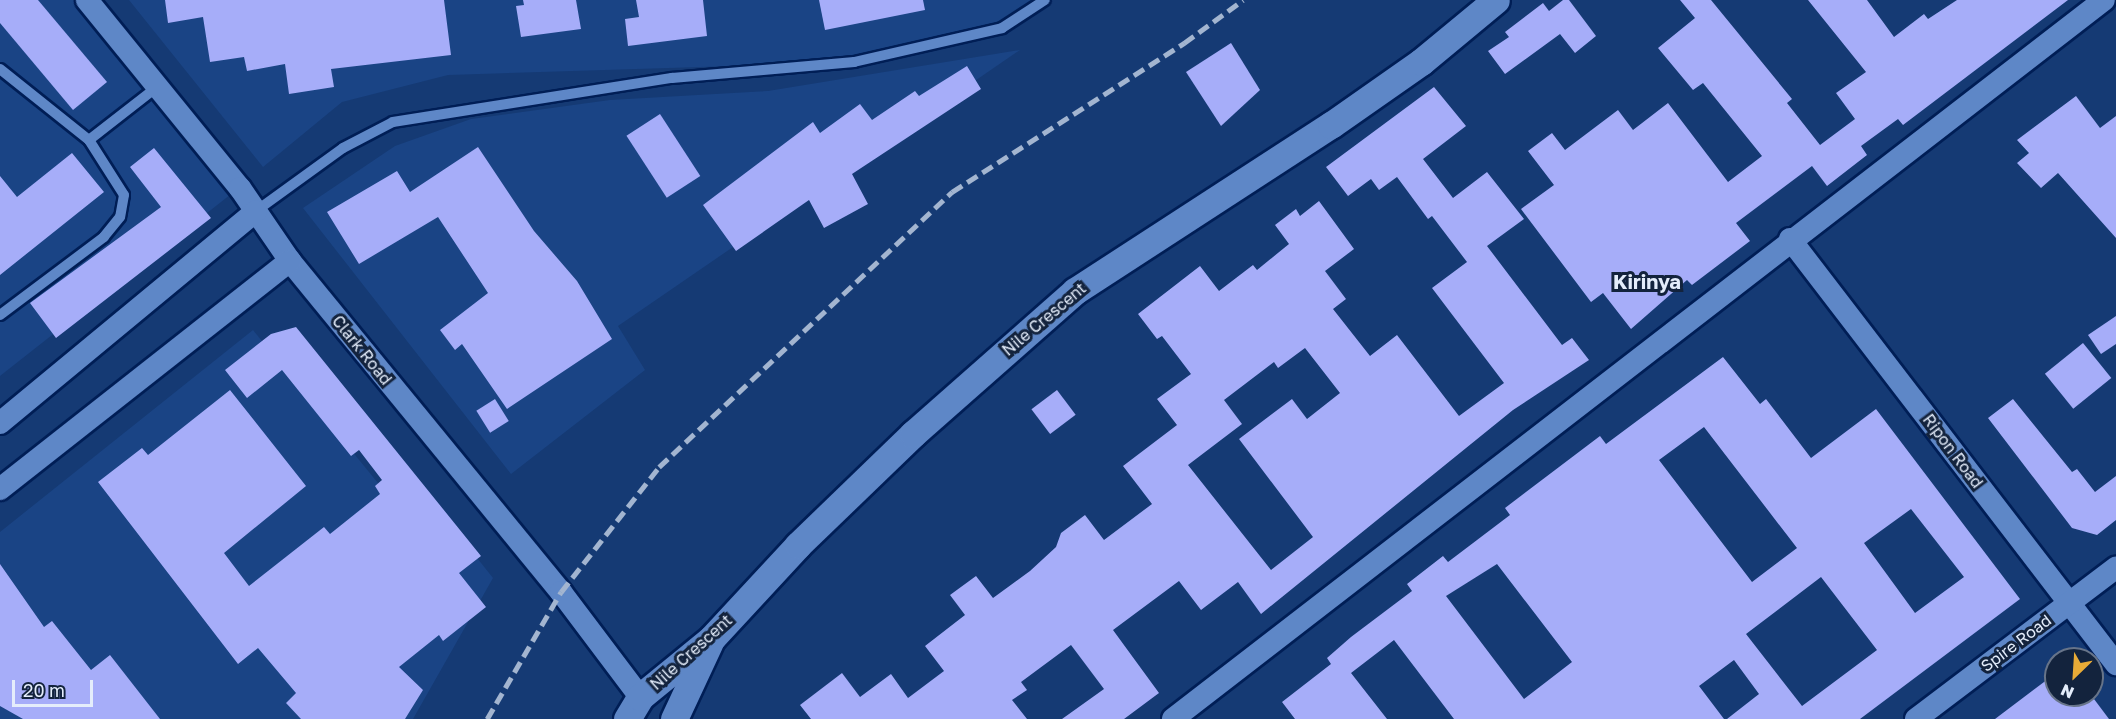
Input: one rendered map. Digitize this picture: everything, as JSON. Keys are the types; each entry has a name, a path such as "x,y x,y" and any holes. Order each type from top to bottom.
{"street":[{"name":"Clark Road","path":"87,0 256,211 290,261 561,592 633,708"},
{"name":"Nile Crescent","path":"633,708 712,638 798,545 913,434 1075,291 1331,125 1421,62 1496,0"},
{"path":"1173,719 1790,239 2104,0"},
{"path":"0,423 256,211"},
{"name":"Ripon Road","path":"1790,239 2116,664"},
{"path":"0,489 290,261"},
{"name":"Spire Road","path":"1916,719 2116,568"},
{"path":"674,719 712,638"},
{"path":"633,708 659,719"}],"lane":[{"path":"256,211 343,148 393,122 672,78 854,62 1002,28 1045,0"},
{"path":"0,69 89,141 124,195 120,217 104,237 0,315"},
{"path":"89,141 158,87"}],"shaded area":[{"path":"0,0 80,0 235,191 0,376"},
{"path":"129,0 1042,0 974,34 854,62 448,75 342,102 263,167"},
{"path":"1020,50 618,326 645,370 511,474 303,208 395,146 471,119 610,100 768,91"},
{"path":"253,330 436,554 458,534 493,578 413,719 0,719 0,532"}],"building":[{"path":"0,0 38,0 107,82 73,110 0,23"},
{"path":"165,0 444,0 451,55 331,69 334,87 289,94 285,64 247,71 244,57 210,62 203,17 168,23"},
{"path":"523,0 576,0 581,29 521,37 516,6 524,5"},
{"path":"636,0 703,0 707,36 628,46 625,19 639,17"},
{"path":"819,0 923,0 925,10 825,30"},
{"path":"1563,0 1569,0 1596,36 1575,53 1560,34 1505,74 1488,51 1509,37 1505,32 1543,3 1549,11"},
{"path":"1680,0 1711,0 1792,99 1787,103 1820,145 1855,119 1836,93 1866,72 1808,0 1867,0 1894,37 1924,14 1928,19 1957,0 2068,0 1903,125 1898,119 1861,146 1867,155 1827,186 1812,166 1736,223 1750,241 1692,285 1687,280 1631,329 1603,293 1591,302 1521,209 1554,185 1528,151 1552,133 1565,150 1618,110 1633,130 1668,103 1728,182 1762,156 1703,83 1693,90 1658,48 1695,18"},
{"path":"1231,43 1260,90 1221,126 1186,72"},
{"path":"967,66 981,89 852,174 868,204 824,228 809,200 736,251 703,205 813,122 820,133 860,104 872,120 915,91 919,96"},
{"path":"1434,87 1466,126 1423,159 1453,198 1487,172 1524,219 1487,246 1562,345 1572,338 1589,360 1513,410 1261,614 1238,582 1201,610 1179,581 1113,630 1159,693 1124,719 1062,719 1104,689 1071,645 1021,682 1027,690 1012,700 1027,719 811,719 800,705 842,673 860,697 891,674 908,698 944,671 925,646 965,615 950,595 976,576 993,598 1030,571 1056,547 1061,533 1085,515 1104,540 1152,504 1123,466 1177,425 1157,399 1191,374 1162,336 1157,339 1138,314 1200,266 1219,291 1253,265 1257,270 1289,244 1275,225 1296,209 1300,216 1319,201 1354,249 1325,271 1346,299 1333,309 1370,356 1397,335 1459,416 1504,383 1432,288 1467,262 1432,216 1428,219 1397,177 1379,190 1371,179 1348,196 1326,167","holes":["1305,348 1340,393 1307,419 1292,399 1239,439 1313,537 1271,570 1188,465 1242,424 1224,400 1274,362 1278,368"]},
{"path":"2076,96 2100,128 2116,116 2116,238 2058,173 2041,188 2017,163 2029,153 2017,140"},
{"path":"660,114 700,176 667,198 626,136"},
{"path":"478,147 534,231 577,281 612,339 507,409 462,344 455,350 440,330 488,293 438,217 359,264 327,212 397,171 410,192"},
{"path":"154,148 211,218 56,338 30,303 161,207 130,167"},
{"path":"72,153 104,192 0,275 0,176 17,197"},
{"path":"2116,316 2116,344 2101,354 2088,335"},
{"path":"296,327 481,556 459,573 486,607 443,641 439,635 399,667 423,690 405,719 301,719 286,703 296,693 258,648 238,664 98,482 142,448 148,455 230,390 306,486 224,553 249,586 324,527 330,534 380,494 375,486 382,480 359,450 351,456 282,370 247,398 225,370 271,334"},
{"path":"2083,343 2111,378 2073,409 2045,374"},
{"path":"1723,357 1760,404 1766,399 1811,458 1876,409 2020,599 1860,719 1727,719 1759,694 1734,660 1699,686 1724,719 1454,719 1394,640 1351,673 1387,719 1295,719 1282,702 1331,664 1327,658 1351,637 1412,591 1407,584 1443,556 1448,562 1510,515 1505,508 1600,436 1606,444","holes":["1704,427 1797,548 1752,582 1659,460","1911,509 1964,577 1915,613 1864,543","1497,564 1572,662 1524,699 1446,596","1821,577 1877,650 1802,706 1746,634"]},
{"path":"1057,390 1076,415 1050,434 1031,409"},
{"path":"495,399 509,421 490,433 476,411"},
{"path":"2013,399 2072,472 2077,469 2095,492 2116,476 2116,520 2097,535 2072,528 1988,418"},
{"path":"0,564 44,627 52,621 91,670 110,655 160,719 23,719 0,706"},
{"path":"2044,682 2044,707 2100,707 2109,719 1995,719"}],"railway":[{"path":"487,719 561,592 659,467 952,192 1184,43 1243,0"}],"district":[{"name":"Kirinya","path":"1647,281"}]}
